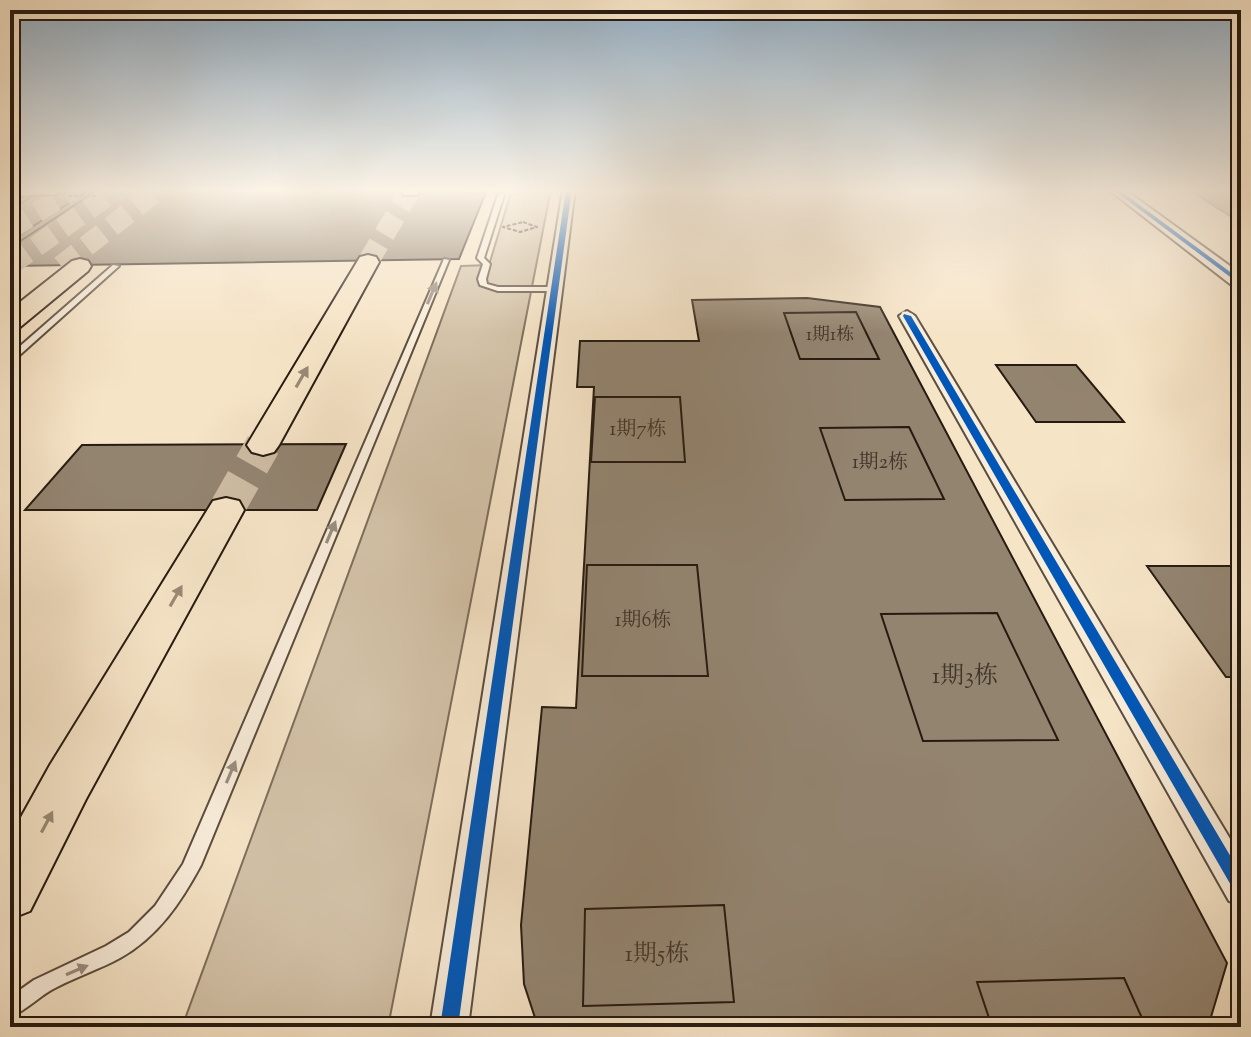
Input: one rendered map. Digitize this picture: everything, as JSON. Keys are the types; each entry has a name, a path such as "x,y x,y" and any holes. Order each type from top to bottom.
{"highway":[{"path":"263,445 368,262"},
{"path":"10,306 70,266 10,323"},
{"path":"10,891 68,782 226,510"}],"street":[{"path":"449,1027 561,237"},
{"path":"1180,237 1241,283"},
{"path":"907,316 1241,889"}],"lane":[{"path":"487,237 480,258 487,264 482,282 487,287 553,289"},
{"path":"10,1008 41,985 97,961 135,938 160,913 181,885 195,859 446,260"},
{"path":"10,359 115,266"}],"shaded area":[{"path":"497,237 542,237 388,1027 182,1027 461,266 489,265"}],"building":[{"path":"10,237 26,237 10,248"},
{"path":"16,237 468,237 459,259 10,266 10,241"},
{"path":"807,298 880,307 1227,963 1208,1027 538,1027 524,984 521,925 542,707 576,708 594,387 577,387 580,341 699,341 692,300"},
{"path":"856,312 879,359 800,359 784,313"},
{"path":"996,365 1076,365 1124,422 1036,422"},
{"path":"595,397 680,397 685,462 591,462"},
{"path":"909,427 944,499 845,500 820,428"},
{"path":"346,444 317,510 25,510 82,445"},
{"path":"587,565 697,565 708,676 582,676"},
{"path":"1147,566 1241,566 1241,677 1226,677"},
{"path":"997,613 1058,740 923,741 881,614"},
{"path":"724,905 734,1002 583,1006 585,909"},
{"path":"1124,978 1146,1027 992,1027 977,982"}],"tunnel":[{"path":"10,265 49,237"},
{"path":"61,266 97,237"},
{"path":"368,262 383,237"},
{"path":"226,510 263,445"}],"cycle path":[{"path":"449,1027 562,237"},
{"path":"1180,237 1241,283"},
{"path":"907,316 1241,889"}]}
